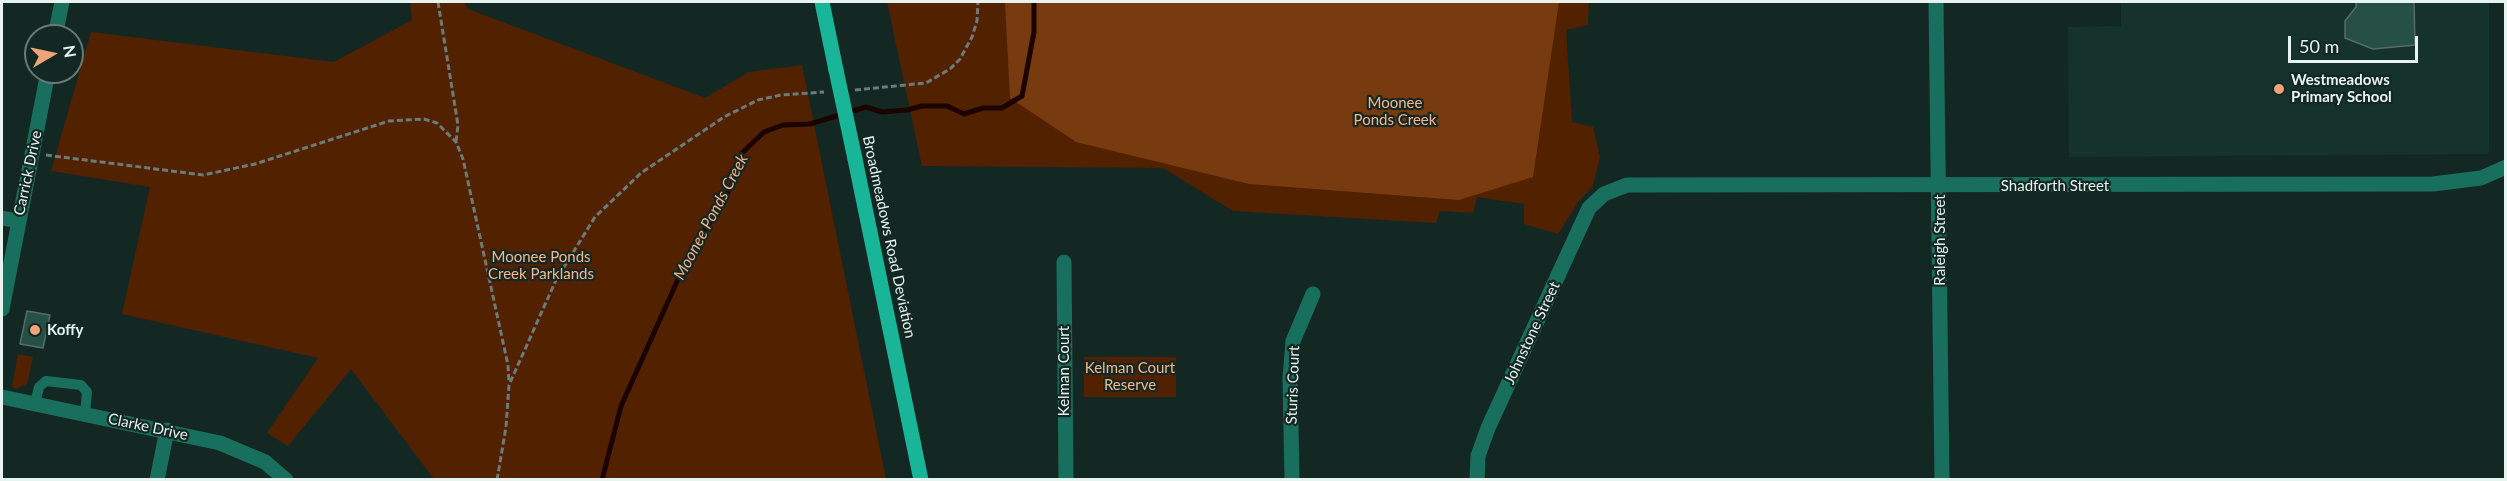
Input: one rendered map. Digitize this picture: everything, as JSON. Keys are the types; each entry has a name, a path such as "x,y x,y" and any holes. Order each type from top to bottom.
{"main road":[{"name":"Broadmeadows Road Deviation","path":"822,2 921,480"}],"street":[{"path":"57,24 62,2"},
{"name":"Raleigh Street","path":"1936,2 1942,480"},
{"name":"Carrick Drive","path":"2,309 46,84"},
{"name":"Shadforth Street","path":"1604,194 1627,185 2433,184 2491,176 2505,167"},
{"name":"Johnstone Street","path":"1478,480 1478,456 1488,428 1589,208 1604,194"},
{"path":"2,218 18,222"},
{"name":"Kelman Court","path":"1064,262 1066,480"},
{"name":"Sturis Court","path":"1292,480 1290,378 1293,341 1313,294"},
{"name":"Clarke Drive","path":"2,397 220,443 265,462 286,480"},
{"path":"157,480 167,430"}],"lane":[{"path":"35,404 39,387 46,381 81,385 87,392 85,414"}],"path":[{"path":"438,2 458,124 456,142"},
{"path":"939,77 960,58 968,44 977,21 978,2"},
{"path":"509,385 556,280 595,217 641,173 667,155 743,106 773,97"},
{"path":"32,153 110,165 203,175 255,164 389,121 424,119 437,123 456,142 463,159 507,365 509,385 507,427 497,480"}],"shaded area":[{"name":"Westmeadows Primary School","path":"2121,2 2489,2 2488,154 2069,157 2068,27 2121,26"}],"green space":[{"name":"Moonee Ponds Creek Parklands","path":"410,2 464,2 468,9 705,98 749,72 802,65 886,479 434,479 351,369 288,446 267,433 318,358 122,314 150,187 51,171 76,84 84,84 84,56 91,32 334,62 412,20"},
{"name":"Moonee Ponds Creek","path":"887,2 1589,2 1588,25 1566,30 1572,122 1593,127 1600,157 1593,186 1579,201 1558,234 1524,224 1524,204 1477,197 1473,213 1440,211 1436,223 1233,211 1163,168 922,166"},
{"name":"Moonee Ponds Creek","path":"1005,2 1559,2 1533,177 1459,200 1249,184 1076,142 1010,98"},
{"path":"18,354 33,357 27,384 15,389 12,386"},
{"name":"Kelman Court Reserve","path":"1084,357 1176,357 1176,397 1084,397"}],"building":[{"path":"2356,2 2414,2 2415,45 2373,49 2345,38 2345,21 2356,7"},
{"name":"Koffy","path":"27,311 50,315 43,348 20,344"}],"waterway":[{"name":"Moonee Ponds Creek","path":"602,480 621,406 693,246 719,210 733,182 742,153 764,132 783,125 810,124 866,107 882,112 922,106 947,106 964,114 983,108 1002,108 1022,96 1034,32 1034,2"}],"place":[{"name":"Westmeadows Primary School","path":"2279,89"},
{"name":"Koffy","path":"35,330"}]}
